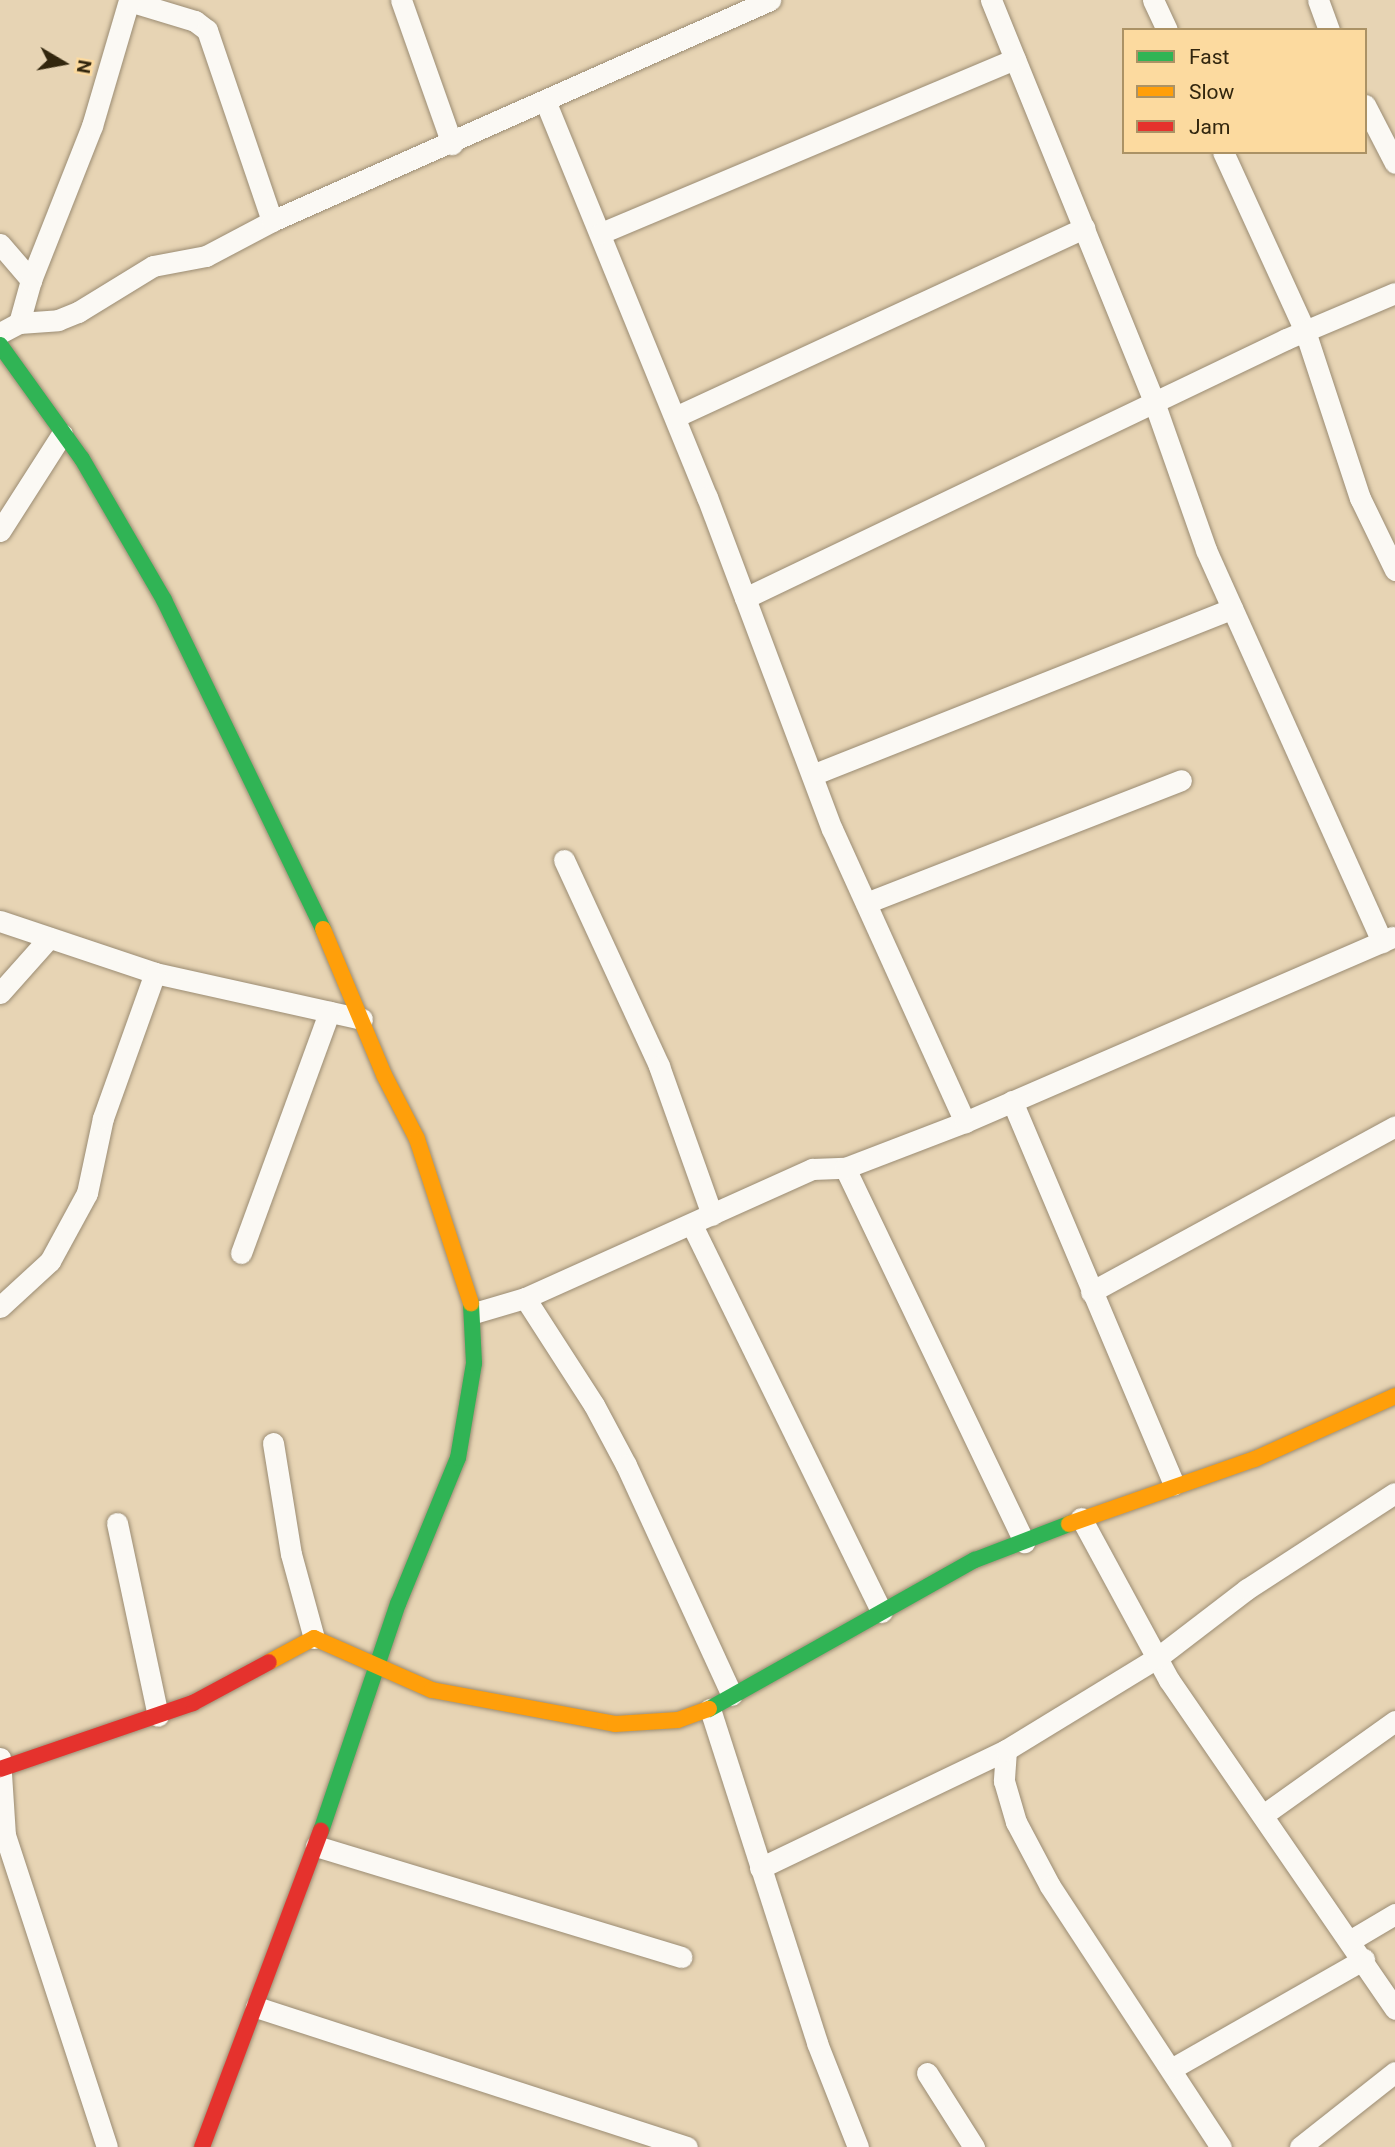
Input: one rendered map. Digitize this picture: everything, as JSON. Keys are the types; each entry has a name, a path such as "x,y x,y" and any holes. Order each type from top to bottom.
{"street":[{"path":"19,323 31,280 92,126 129,0 195,21 207,30 272,221"},
{"path":"401,0 453,144"},
{"path":"0,333 19,323 58,320 153,266 206,256 272,221 546,103 771,0"},
{"path":"474,1313 525,1298 812,1169 845,1168 965,1122 1388,939 1206,550 1154,402 991,0"},
{"path":"1153,0 1166,28"},
{"path":"1318,0 1328,28"},
{"path":"601,233 1015,59"},
{"path":"546,103 675,417 812,775 866,903 965,1122"},
{"path":"1367,109 1395,163"},
{"path":"1224,154 1306,331 1360,498 1395,570"},
{"path":"675,417 1084,228"},
{"path":"0,244 31,280"},
{"path":"745,598 1154,402 1395,293"},
{"path":"0,345 82,458 164,600 362,1019 384,1075 417,1139 474,1313 473,1374 458,1458 375,1668 316,1846 202,2147"},
{"path":"0,531 62,434"},
{"path":"812,775 1232,610"},
{"path":"866,903 1181,780"},
{"path":"564,860 659,1066 712,1214"},
{"path":"0,921 155,973 362,1019"},
{"path":"0,993 49,938"},
{"path":"0,1307 50,1261 87,1193 103,1118 155,973"},
{"path":"241,1253 329,1012"},
{"path":"1012,1101 1174,1484"},
{"path":"1091,1292 1395,1126"},
{"path":"845,1168 1024,1542"},
{"path":"692,1225 882,1612"},
{"path":"525,1298 594,1405 626,1465 732,1695"},
{"path":"273,1443 291,1554 314,1638 375,1668 432,1690 615,1724 655,1725 710,1709 975,1560 1174,1484 1255,1459 1395,1396"},
{"path":"760,1868 1006,1750 1157,1658 1247,1589 1395,1493"},
{"path":"1081,1518 1157,1658 1395,2008"},
{"path":"117,1523 158,1716"},
{"path":"107,2147 5,1835 1,1765 158,1716 253,1674 314,1638"},
{"path":"710,1709 817,2043 858,2147"},
{"path":"1263,1815 1395,1721"},
{"path":"1006,1750 1004,1781 1022,1833 1050,1886 1173,2068 1221,2147"},
{"path":"316,1846 682,1956"},
{"path":"1351,1940 1395,1914"},
{"path":"1173,2068 1364,1959"},
{"path":"256,2007 687,2147"},
{"path":"1300,2147 1395,2072"},
{"path":"927,2073 974,2147"}],"traffic: fast":[{"path":"0,345 82,459 164,600 323,929"},
{"path":"321,1831 398,1604 458,1458 474,1363 471,1303"},
{"path":"709,1709 975,1560 1069,1524"}],"traffic: slow":[{"path":"323,929 384,1075 417,1139 471,1303"},
{"path":"1069,1524 1255,1459 1395,1396"},
{"path":"269,1662 314,1638 432,1690 615,1724 678,1720 709,1709"}],"traffic: jam":[{"path":"0,1769 193,1703 269,1662"},
{"path":"202,2147 321,1831"}]}
